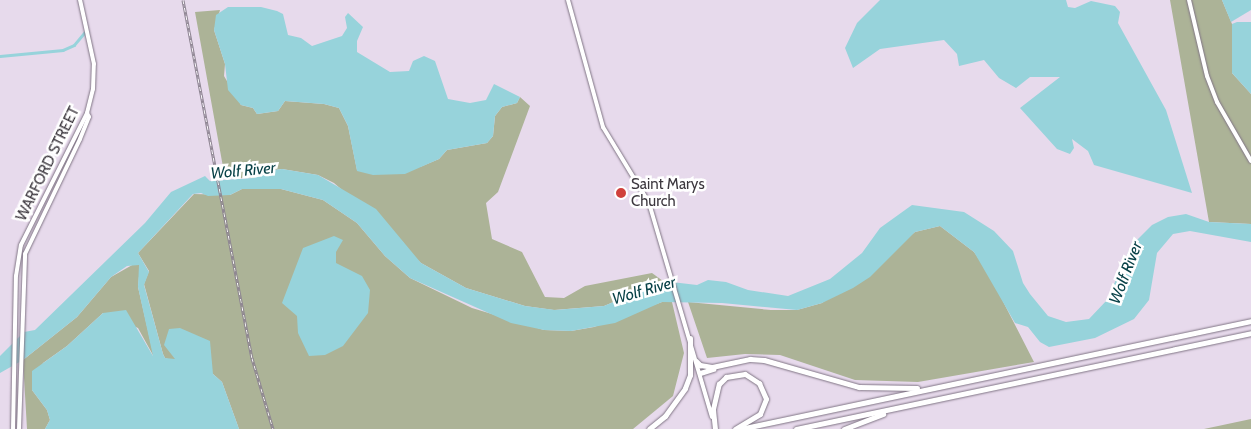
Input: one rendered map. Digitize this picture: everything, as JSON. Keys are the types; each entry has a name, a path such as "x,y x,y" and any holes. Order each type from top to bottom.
{"highway":[{"path":"740,429 1251,321"},
{"path":"796,429 1251,333"},
{"path":"648,429 665,416 685,388 690,374 690,338"},
{"path":"696,361 705,367 764,360 859,387 940,386"},
{"path":"700,374 736,362"},
{"path":"715,429 714,409 719,384 726,377 745,374 759,383 766,399 760,414 735,429"},
{"path":"844,429 918,403"}],"main road":[{"name":"WARFORD STREET","path":"13,427 16,276 21,245 87,113 94,64 80,0"},
{"path":"568,0 603,127 650,203 715,429"},
{"path":"1189,0 1207,76 1218,102 1251,161"},
{"path":"19,427 21,316 25,254 80,139 89,117 87,113"}],"green space":[{"path":"1170,0 1222,0 1232,24 1232,73 1251,94 1251,224 1209,222"},
{"path":"220,10 214,30 225,64 224,76 241,105 253,108 257,114 278,111 285,101 324,104 339,108 348,126 357,170 420,167 439,159 447,150 487,143 493,136 495,116 502,107 517,103 520,97 530,106 498,192 486,203 492,239 522,252 545,297 564,298 585,286 652,273 663,281 604,306 554,310 525,306 466,288 421,263 408,251 403,242 334,183 318,175 282,169 260,172 253,178 225,178 195,12"},
{"path":"242,189 281,189 323,200 357,223 385,256 410,278 472,308 544,330 571,331 594,327 662,302 672,302 684,353 673,396 633,429 239,429 222,382 213,374 165,358 144,284 149,271 138,253 194,194 230,195"},
{"path":"940,226 974,252 988,272 1034,362 918,382 855,380 780,355 745,354 707,358 688,302 771,310 797,310 822,303 915,232"},
{"path":"134,264 140,265 138,287 154,357 138,328 103,313 67,346 43,363 32,390 47,410 50,420 45,429 27,429 23,360 77,317 111,277"},
{"path":"1251,419 1251,429 1204,429"}],"water":[{"path":"880,0 1066,0 1068,7 1075,8 1091,1 1115,6 1120,12 1118,23 1166,110 1192,193 1094,165 1088,151 1072,139 1074,148 1070,154 1057,149 1020,108 1060,77 1030,77 1016,88 999,78 984,60 959,66 957,54 944,40 880,49 853,68 845,48 857,23"},
{"path":"1222,0 1251,0 1251,10 1231,22"},
{"path":"228,7 261,7 277,11 283,14 288,35 301,38 312,46 342,36 347,28 345,17 348,13 363,27 357,41 357,52 390,72 409,71 413,61 424,56 435,61 448,99 470,103 486,100 494,84 520,97 517,103 502,107 495,116 493,136 487,143 447,150 439,159 405,174 373,175 357,171 348,126 339,108 324,104 285,101 278,111 257,114 253,108 241,105 228,90 225,64 214,30 216,15"},
{"path":"1251,22 1251,94 1232,73 1232,24"},
{"name":"Wolf River","path":"282,169 318,175 376,209 421,263 466,288 525,306 555,310 604,306 663,281 697,285 708,280 726,282 748,290 788,296 830,279 862,253 880,228 912,205 964,212 994,231 1013,251 1023,283 1030,294 1048,316 1066,322 1089,319 1107,300 1131,246 1152,225 1168,217 1186,214 1209,222 1251,224 1251,242 1190,231 1173,234 1157,253 1149,300 1134,319 1095,338 1049,347 1040,342 1028,327 1015,323 974,252 940,226 915,232 870,277 853,288 822,303 797,310 722,303 662,302 615,323 571,331 544,330 511,323 410,278 385,256 357,223 323,200 281,189 242,189 230,195 208,196 201,193 193,194 138,253 149,272 144,285 165,358 175,359 164,345 169,329 180,328 210,341 213,374 222,382 239,429 45,429 50,420 47,410 32,390 32,371 67,346 103,313 126,310 153,356 138,287 139,265 127,266 111,277 77,317 23,360 0,373 0,356 24,332 35,330 145,223 171,192 205,176 210,181 253,178 260,172"},
{"path":"334,236 343,240 336,252 336,263 362,276 370,290 368,313 343,346 325,355 309,356 298,333 297,316 282,303 303,248"}],"waterway":[{"path":"0,56 63,50 74,45 84,33"}],"railway":[{"path":"183,0 252,358 273,429"}],"place":[{"name":"Saint Marys Church","path":"621,193"}]}
